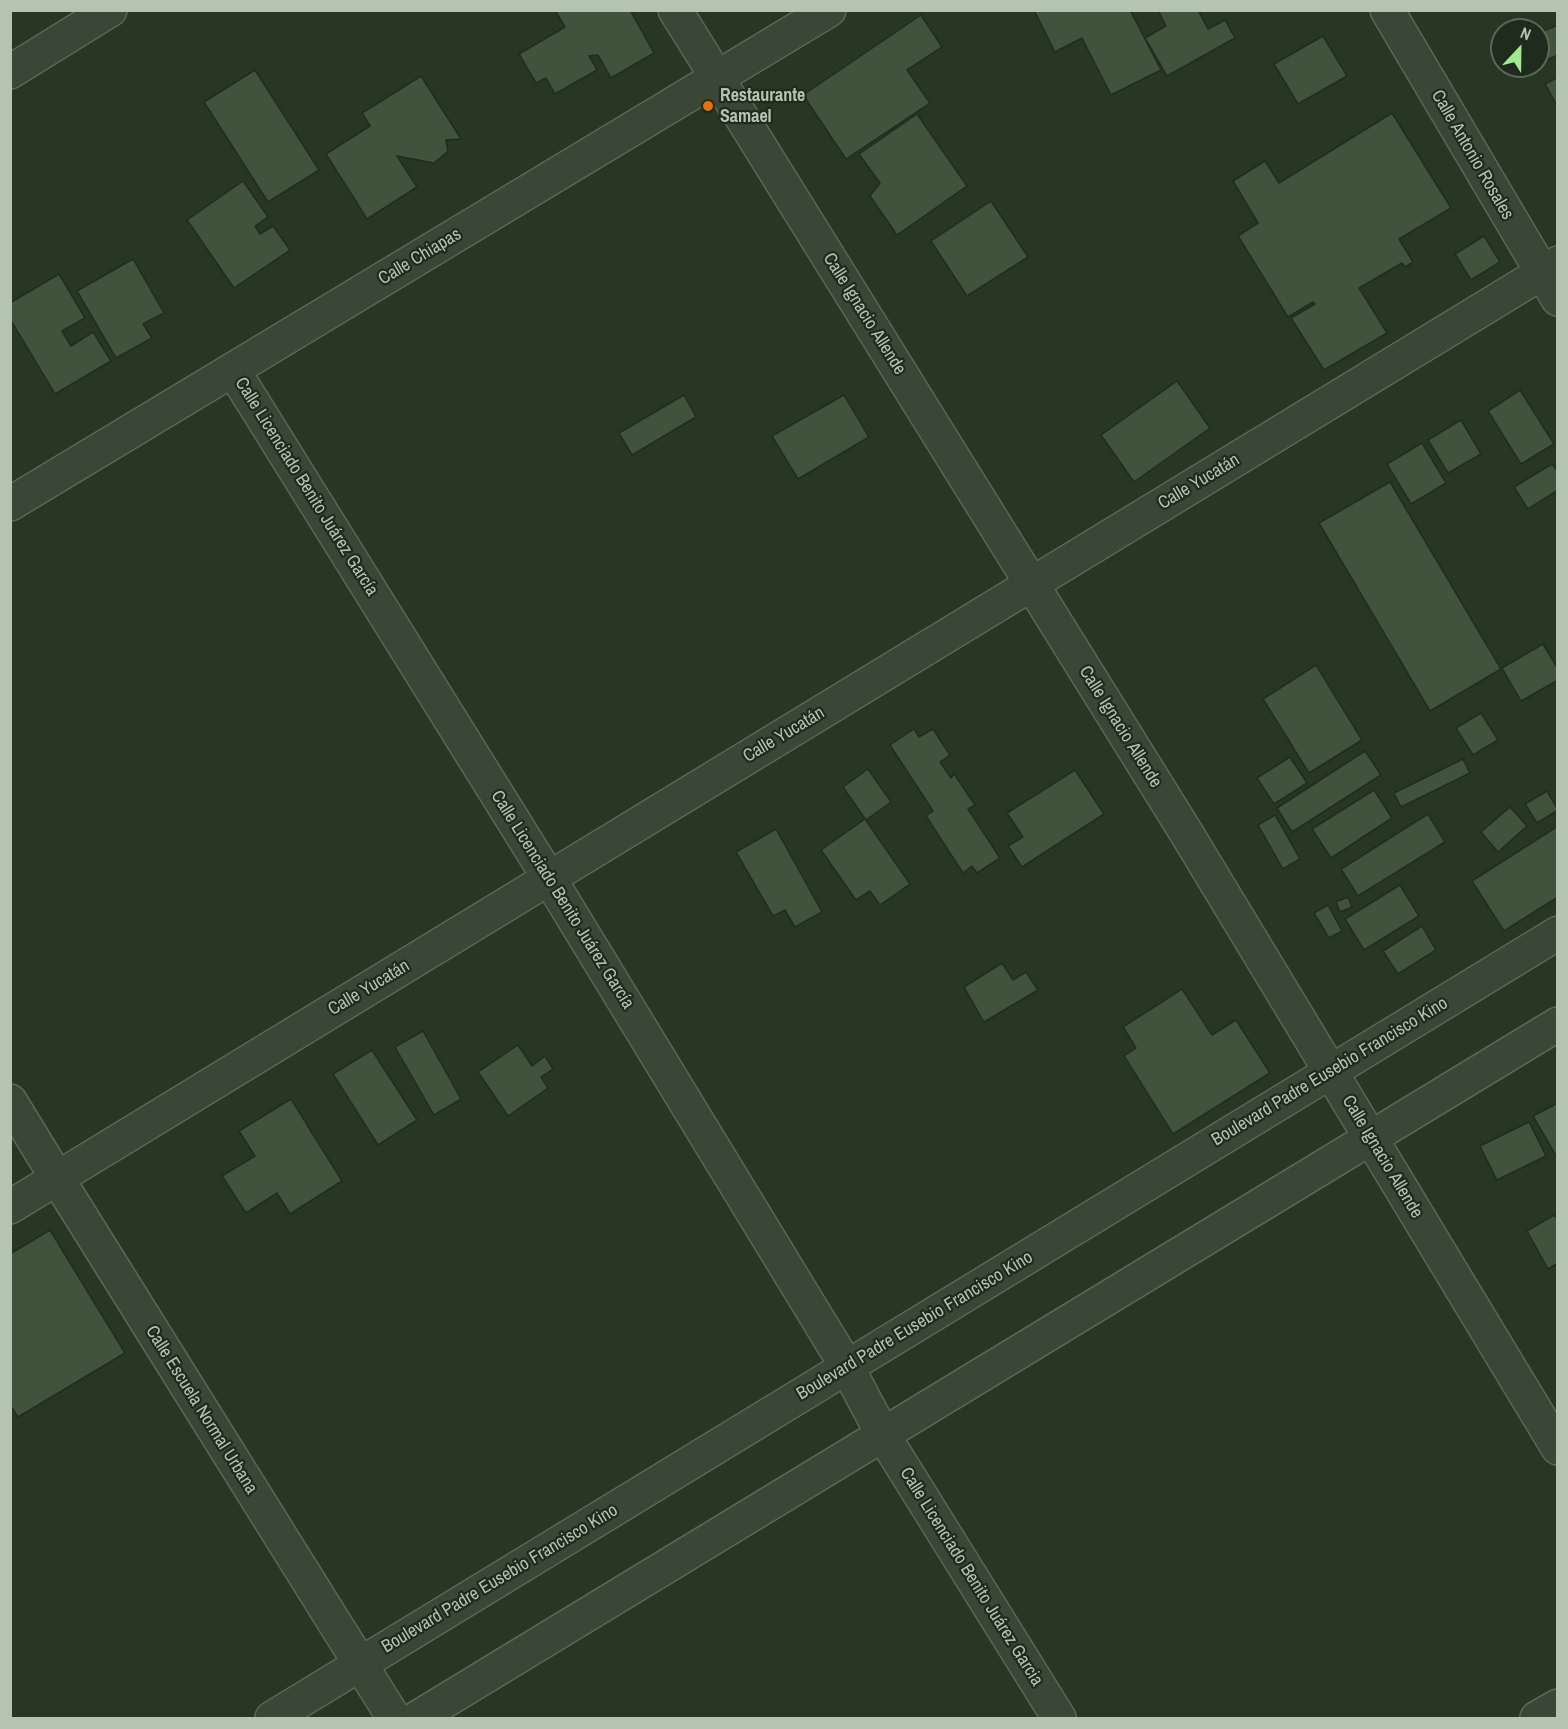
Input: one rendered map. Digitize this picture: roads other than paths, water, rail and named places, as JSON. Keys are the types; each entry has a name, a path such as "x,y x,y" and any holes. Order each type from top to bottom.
{"street":[{"path":"10,72 110,10"},
{"name":"Calle Ignacio Allende","path":"675,10 1187,834 1557,1448"},
{"name":"Calle Chiapas","path":"10,504 829,10"},
{"name":"Calle Antonio Rosales","path":"1387,10 1552,279"},
{"name":"Calle Yucatán","path":"10,1207 1032,584 1552,279"},
{"name":"Calle Licenciado Benito Juárez García","path":"233,370 549,878 847,1367 883,1435"},
{"name":"Boulevard Padre Eusebio Francisco Kino","path":"272,1719 1557,933"},
{"path":"417,1719 1557,1024"},
{"name":"Calle Escuela Normal Urbana","path":"10,1101 394,1719"},
{"name":"Calle Licenciado Benito Juárez Garcia","path":"883,1435 1059,1719"},
{"path":"1537,1719 1557,1706"}],"place":[{"name":"Restaurante Samael","path":"708,106"}]}
